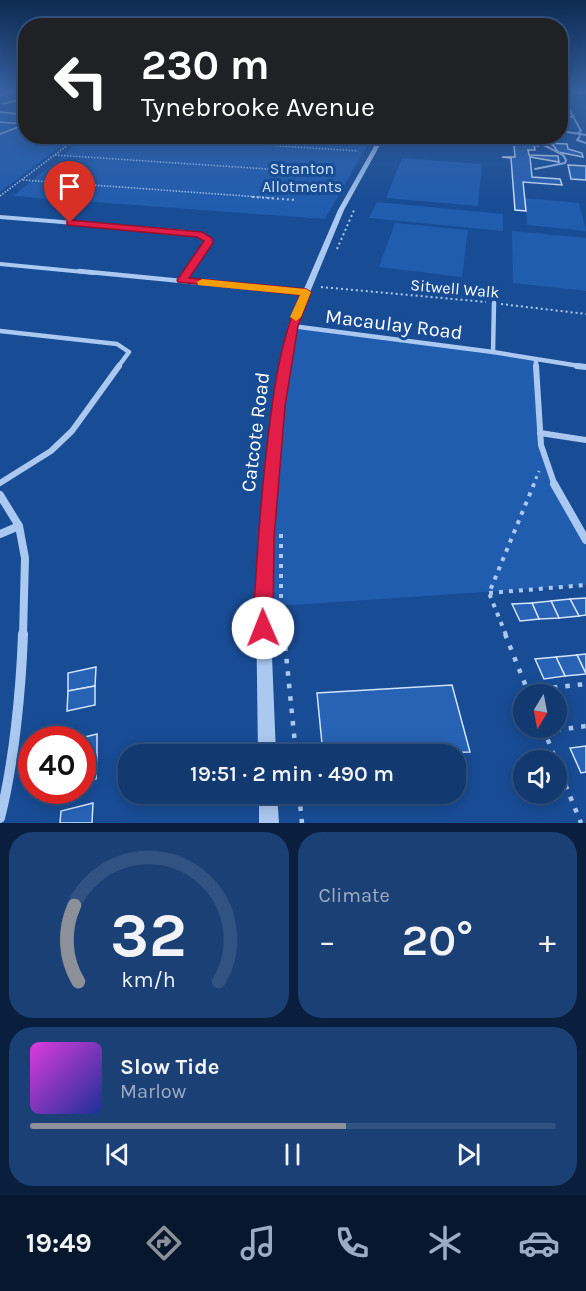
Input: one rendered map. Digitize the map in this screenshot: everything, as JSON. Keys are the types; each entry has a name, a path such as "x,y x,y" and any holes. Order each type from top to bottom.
{"street":[{"path":"579,134 580,129"},
{"path":"568,132 586,135"},
{"name":"Catcote Road","path":"267,744 263,608 265,539 278,406 292,326 311,295 341,210 378,144"},
{"path":"0,217 186,232 205,236 209,243 182,280"},
{"path":"0,264 182,280 311,295"},
{"path":"493,351 494,303"},
{"name":"Macaulay Road","path":"292,326 493,351 586,367"},
{"path":"0,331 117,344 129,352 88,411 64,439 51,451 0,483"},
{"path":"536,360 540,433 544,458 558,494 586,540"},
{"path":"540,433 586,440"},
{"path":"0,495 19,526 25,558 22,662 6,794 0,818"},
{"path":"0,534 19,526"},
{"path":"268,804 269,823"}],"lane":[{"path":"579,134 577,140 586,143"},
{"path":"535,169 565,164 566,160 563,155 542,144"}],"path":[{"path":"1,196 69,144"},
{"path":"250,144 358,151"},
{"path":"55,155 328,173"},
{"path":"23,180 296,200"},
{"path":"334,257 356,206"},
{"path":"311,295 321,287 326,277"},
{"name":"Sitwell Walk","path":"321,287 586,314"},
{"path":"526,684 489,593 509,549 544,458"},
{"path":"281,532 281,600 295,744"},
{"path":"489,593 586,585"},
{"path":"567,687 586,684"},
{"path":"567,728 586,726"},
{"path":"567,789 580,823"},
{"path":"300,804 302,823"}],"green space":[{"path":"0,129 18,129 18,144 64,144 0,192"},
{"name":"Stranton Allotments","path":"77,144 368,144 325,219 13,196"},
{"path":"402,158 482,164 478,206 386,198"},
{"path":"525,198 579,203 586,231 527,225"},
{"path":"377,202 503,214 503,231 369,218"},
{"path":"395,223 468,230 462,277 379,267"},
{"path":"512,231 586,238 586,291 513,283"},
{"path":"292,326 536,360 540,433 558,494 586,540 586,585 263,607 265,539"}],"building":[{"path":"510,144 537,144 538,146 534,145 535,150 528,150 529,155 558,156 559,162 530,157 532,177 560,179 562,185 523,182 526,211 515,210 511,158 502,157 515,157 514,145"},
{"path":"549,144 567,144 568,149 582,153 583,157 558,152 553,145"},
{"path":"568,165 586,166 586,180 571,179"},
{"path":"586,598 586,615 579,616 570,599"},
{"path":"570,599 579,616 559,618 551,601"},
{"path":"551,601 559,618 539,619 532,603"},
{"path":"532,603 539,619 520,621 512,604"},
{"path":"586,654 586,674 577,655"},
{"path":"577,655 586,674 565,676 556,657"},
{"path":"556,657 565,676 544,679 535,659"},
{"path":"96,667 95,686 68,691 68,673"},
{"path":"452,685 470,752 466,752 466,744 322,744 317,693"},
{"path":"95,686 95,705 67,711 68,691"},
{"path":"586,746 586,772 581,773 570,748"},
{"path":"93,804 92,823 60,823 61,811"}],"slow traffic":[{"path":"202,282 306,292 296,317"}],"route":[{"path":"70,223 199,234 205,236 209,243 182,280 306,292 292,326 278,406 265,539 263,628"}]}
